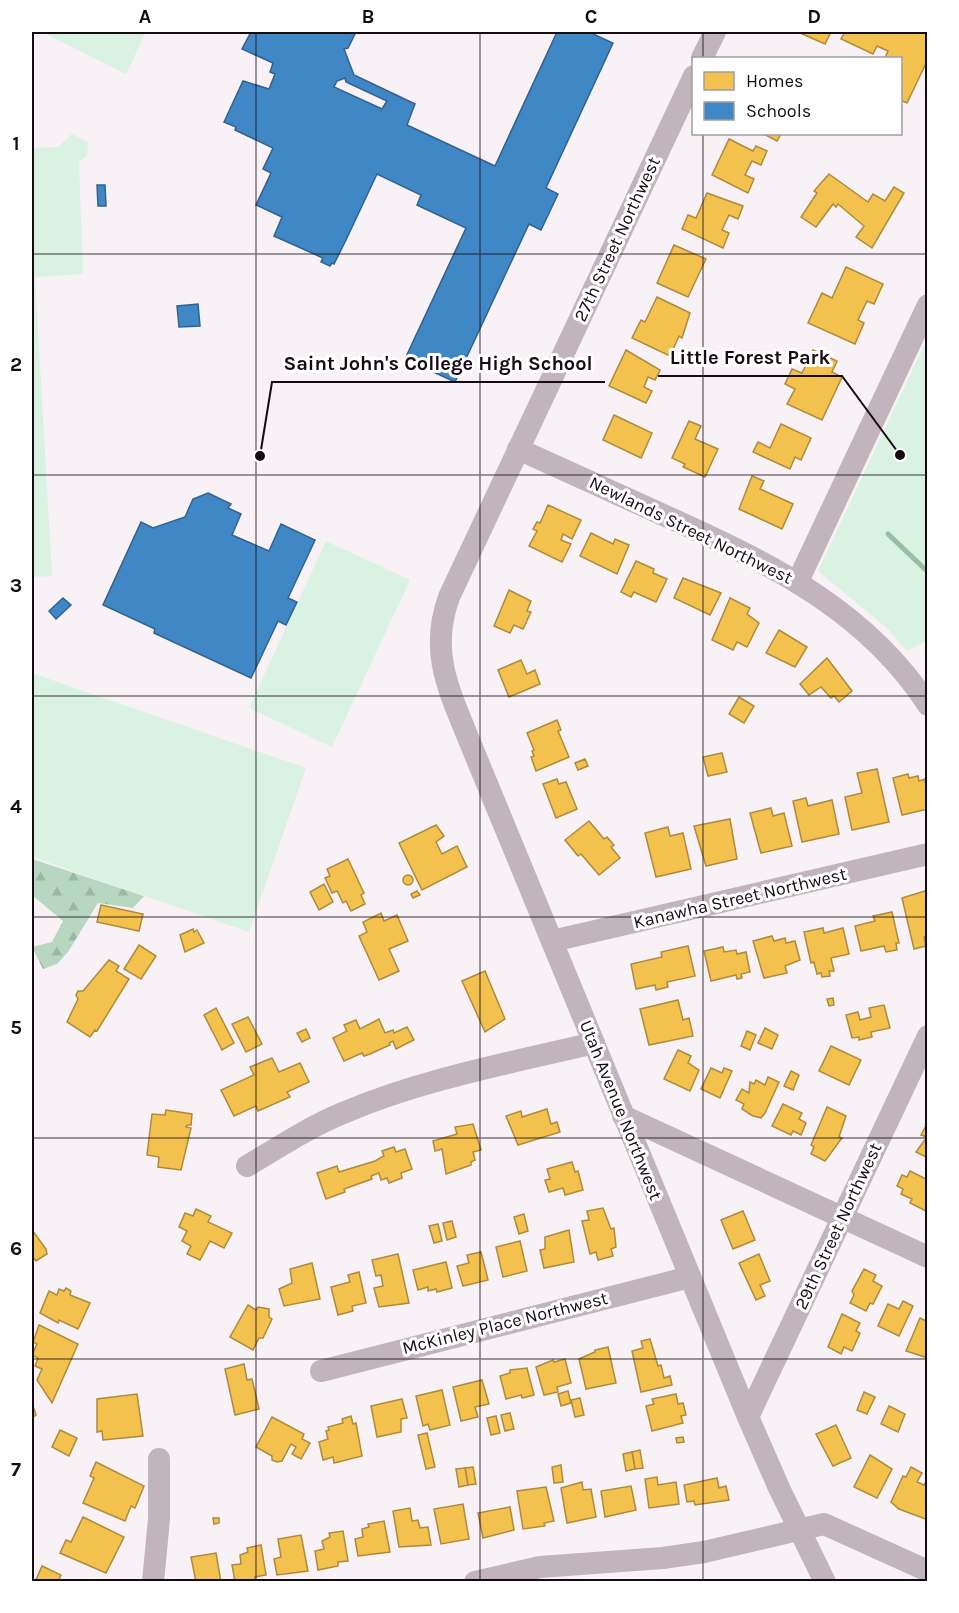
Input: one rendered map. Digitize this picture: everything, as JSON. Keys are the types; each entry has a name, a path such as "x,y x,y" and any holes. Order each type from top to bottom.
{"street":[{"path":"702,57 715,32"},
{"name":"27th Street Northwest","path":"440,632 449,597 692,78"},
{"path":"798,581 927,305"},
{"name":"Newlands Street Northwest","path":"518,449 747,554 798,581 866,630 899,666 927,705"},
{"name":"Utah Avenue Northwest","path":"440,632 446,681 748,1417 825,1581"},
{"name":"Kanawha Street Northwest","path":"552,941 927,854"},
{"name":"29th Street Northwest","path":"748,1417 927,1036"},
{"path":"247,1166 316,1125 381,1098 448,1078 594,1043"},
{"path":"623,1116 927,1257"},
{"name":"McKinley Place Northwest","path":"321,1371 690,1277"},
{"path":"153,1581 159,1520 159,1459"},
{"path":"475,1581 540,1566 663,1558 824,1524 927,1571"}],"green space":[{"path":"42,32 146,32 126,74"},
{"path":"72,134 88,142 87,156 79,162 83,274 35,277 52,576 32,577 32,148 58,147"},
{"path":"927,339 927,641 907,651 887,628 818,571"},
{"path":"326,541 410,580 332,747 249,708"},
{"path":"32,673 306,768 249,932 32,857"},
{"path":"32,859 144,896 133,908 98,903 68,952 57,964 43,969 32,947 52,942 63,921 32,895"}],"building: Homes":[{"path":"798,32 831,32 825,44"},
{"path":"845,32 928,32 928,59 907,103 902,101 902,57 885,57 888,51 877,46 873,54 841,39"},
{"path":"766,135 780,135 777,141"},
{"path":"729,139 753,151 756,146 767,151 761,165 752,161 745,175 754,179 748,193 712,175"},
{"path":"829,174 868,202 873,194 885,201 894,187 904,193 872,248 856,237 864,226 838,204 836,207 833,204 816,227 801,217 817,193 814,191"},
{"path":"707,193 743,206 738,219 729,215 722,230 729,233 723,248 682,229 688,215 696,218"},
{"path":"674,245 706,259 688,297 657,283"},
{"path":"846,267 883,284 874,304 867,301 858,320 864,323 855,344 808,323 822,293 832,298"},
{"path":"657,297 690,313 682,338 679,336 670,356 632,338 641,320 645,322"},
{"path":"626,350 660,370 655,380 648,377 644,387 652,391 646,403 609,386"},
{"path":"813,350 837,361 832,372 842,377 822,420 787,404 795,389 785,384 792,369 802,373"},
{"path":"614,415 652,433 641,458 603,440"},
{"path":"689,421 701,426 695,439 718,449 705,477 683,467 685,464 672,458"},
{"path":"781,424 811,438 801,460 795,457 790,469 753,452 758,442 770,448"},
{"path":"752,476 764,481 760,489 793,504 782,529 739,509"},
{"path":"548,505 581,520 572,539 563,534 561,540 571,544 562,562 529,546 537,531 533,529 537,522 540,523"},
{"path":"591,533 613,544 615,539 629,545 617,574 580,556"},
{"path":"636,561 654,569 653,573 667,579 656,602 634,592 631,597 621,592"},
{"path":"683,578 721,593 710,615 674,598"},
{"path":"509,590 531,601 527,611 531,612 523,629 514,625 510,633 494,626"},
{"path":"730,598 750,608 747,614 759,623 747,647 737,642 733,650 712,640"},
{"path":"779,630 807,647 795,667 766,653"},
{"path":"827,658 852,691 839,702 834,696 831,698 821,687 809,695 800,684"},
{"path":"521,660 527,674 535,670 540,684 509,697 498,670"},
{"path":"739,697 754,706 744,723 729,714"},
{"path":"557,720 561,730 558,731 569,757 536,771 531,757 534,756 532,751 534,750 527,733"},
{"path":"722,753 727,772 708,776 703,757"},
{"path":"585,759 588,766 578,770 575,763"},
{"path":"877,769 889,822 852,830 845,797 862,793 857,773"},
{"path":"908,774 909,778 918,776 919,781 925,779 928,809 902,815 893,778"},
{"path":"557,779 559,784 566,782 577,809 556,818 543,784"},
{"path":"806,798 808,806 832,800 839,834 802,842 793,801"},
{"path":"771,808 773,816 784,813 792,846 761,853 750,813"},
{"path":"730,819 737,859 706,866 694,826"},
{"path":"589,821 604,839 607,837 614,845 611,847 620,858 599,875 581,854 578,856 565,840"},
{"path":"436,825 444,836 436,842 442,854 457,846 467,867 422,890 399,843"},
{"path":"668,827 670,836 683,833 691,869 656,877 645,833"},
{"path":"348,859 364,893 361,895 365,904 351,911 346,901 343,903 337,891 332,893 325,878 330,876 327,869"},
{"path":"408,875 412,876 412,884 408,885 404,884 403,880 404,876"},
{"path":"324,884 333,902 319,910 310,892"},
{"path":"928,890 928,936 924,937 926,946 914,949 902,898"},
{"path":"417,891 420,895 413,898 411,894"},
{"path":"101,905 143,914 139,931 97,922"},
{"path":"892,912 899,943 896,943 897,950 886,952 884,946 861,951 855,926 875,921 873,916"},
{"path":"381,913 384,921 397,915 408,941 389,949 399,971 379,980 359,936 367,932 363,922"},
{"path":"823,928 824,933 843,928 849,954 831,958 834,971 829,971 830,976 822,977 821,973 817,974 814,962 811,963 804,932"},
{"path":"193,929 194,932 197,930 204,943 185,952 180,935"},
{"path":"772,936 774,941 785,938 786,943 795,941 800,960 785,966 787,973 764,978 753,941"},
{"path":"139,945 156,956 141,979 124,969"},
{"path":"688,946 695,976 667,982 668,987 656,990 655,985 636,989 631,964 662,957 661,952"},
{"path":"723,947 724,952 736,950 737,954 746,952 750,972 741,974 742,978 737,979 736,975 711,981 704,951"},
{"path":"109,960 119,966 116,971 129,979 97,1031 95,1030 90,1037 67,1022 78,999 76,995 78,991 83,991"},
{"path":"485,971 505,1019 485,1032 462,981"},
{"path":"833,998 834,1005 829,1006 827,999"},
{"path":"678,1000 683,1020 689,1018 693,1036 649,1045 640,1009"},
{"path":"884,1005 890,1028 871,1032 872,1037 859,1040 859,1037 852,1038 846,1015 858,1012 860,1020 871,1017 869,1008"},
{"path":"216,1008 234,1043 222,1050 204,1015"},
{"path":"248,1017 262,1044 246,1052 232,1024"},
{"path":"379,1019 385,1033 393,1030 394,1033 407,1027 414,1040 396,1049 393,1041 389,1043 390,1045 370,1054 364,1056 362,1053 344,1061 333,1038 347,1031 344,1025 356,1020 360,1029"},
{"path":"765,1028 778,1035 772,1049 758,1043"},
{"path":"306,1029 310,1038 302,1042 297,1033"},
{"path":"747,1031 756,1035 750,1050 741,1046"},
{"path":"831,1046 861,1060 849,1085 819,1071"},
{"path":"678,1050 691,1056 688,1063 699,1070 690,1091 664,1079"},
{"path":"272,1058 279,1072 300,1063 309,1082 287,1092 290,1097 258,1111 256,1106 234,1116 221,1090 254,1075 250,1067"},
{"path":"711,1068 722,1073 724,1068 732,1071 720,1098 701,1089"},
{"path":"791,1071 799,1075 793,1090 784,1086"},
{"path":"768,1077 779,1082 765,1113 761,1118 753,1116 742,1109 744,1104 736,1100 742,1089 749,1093 750,1082 754,1084 756,1080 765,1085"},
{"path":"783,1104 802,1113 799,1119 806,1123 801,1135 793,1131 791,1135 772,1126"},
{"path":"827,1107 846,1116 839,1137 842,1138 825,1161 811,1154 814,1147 811,1145"},
{"path":"547,1109 551,1124 557,1122 560,1132 518,1145 506,1116 521,1111 522,1117"},
{"path":"166,1110 192,1114 191,1125 186,1127 191,1128 181,1170 158,1167 159,1157 147,1155 152,1114 165,1115"},
{"path":"928,1122 928,1158 916,1152 927,1137 921,1135"},
{"path":"473,1124 481,1150 473,1152 475,1160 471,1162 471,1165 446,1174 442,1149 435,1151 433,1141 457,1134 455,1127"},
{"path":"394,1147 396,1152 405,1149 412,1169 401,1173 402,1178 389,1183 387,1178 381,1180 379,1173 371,1176 372,1179 344,1189 345,1192 326,1199 317,1173 337,1166 339,1172 375,1161 384,1156 382,1151"},
{"path":"572,1162 575,1172 578,1171 583,1190 565,1195 563,1188 549,1192 545,1180 550,1179 547,1169"},
{"path":"910,1171 928,1180 928,1212 910,1203 912,1199 901,1194 903,1189 897,1186 902,1175 907,1177"},
{"path":"603,1208 611,1229 614,1228 616,1247 611,1249 613,1256 598,1260 596,1252 590,1254 582,1221 589,1220 587,1211"},
{"path":"196,1209 211,1216 208,1222 232,1233 224,1248 210,1241 200,1260 187,1254 191,1246 182,1241 187,1231 179,1227 185,1213 193,1216"},
{"path":"743,1211 755,1240 733,1249 721,1220"},
{"path":"524,1214 528,1231 519,1234 514,1217"},
{"path":"452,1221 456,1237 447,1240 443,1223"},
{"path":"438,1224 442,1241 434,1243 429,1226"},
{"path":"32,1230 46,1249 47,1254 36,1261 35,1259 32,1261"},
{"path":"569,1230 574,1262 544,1268 540,1250 545,1249 545,1237"},
{"path":"520,1241 527,1271 503,1277 496,1247"},
{"path":"481,1252 488,1280 463,1286 457,1266 469,1263 467,1255"},
{"path":"398,1254 409,1303 379,1307 374,1288 383,1286 381,1275 376,1276 372,1260"},
{"path":"759,1254 770,1281 760,1285 765,1296 756,1300 739,1263"},
{"path":"446,1262 452,1288 437,1292 436,1289 428,1291 428,1287 418,1290 413,1270"},
{"path":"312,1263 320,1299 284,1306 279,1289 292,1283 290,1269"},
{"path":"864,1269 876,1275 873,1281 882,1286 873,1304 870,1303 866,1311 850,1303 854,1295 852,1291"},
{"path":"359,1272 366,1303 352,1306 353,1311 338,1315 331,1287 350,1282 348,1275"},
{"path":"66,1288 71,1291 70,1295 90,1303 78,1329 59,1320 58,1323 40,1313 49,1291 57,1295 59,1289 64,1291"},
{"path":"903,1301 913,1306 899,1336 878,1326 888,1304 899,1309"},
{"path":"248,1305 256,1310 258,1307 269,1309 269,1317 272,1319 263,1338 259,1338 253,1350 230,1337"},
{"path":"842,1314 860,1323 856,1331 860,1333 852,1351 844,1347 841,1354 828,1347"},
{"path":"920,1318 928,1322 928,1352 925,1357 906,1351"},
{"path":"39,1325 78,1344 52,1403 37,1380 42,1369 35,1366 38,1358 32,1355 37,1344 33,1342"},
{"path":"650,1339 658,1366 661,1365 664,1378 670,1376 672,1385 641,1392 632,1351 643,1348 641,1341"},
{"path":"608,1347 616,1383 586,1389 579,1359 595,1350"},
{"path":"565,1359 571,1383 557,1387 558,1392 544,1395 536,1367 553,1360 554,1362"},
{"path":"244,1364 247,1380 252,1379 259,1409 235,1415 225,1369"},
{"path":"527,1368 534,1395 522,1398 521,1395 506,1399 500,1376 510,1373 510,1370"},
{"path":"482,1380 489,1404 475,1407 478,1417 461,1421 453,1387"},
{"path":"442,1390 450,1425 430,1430 428,1424 423,1426 416,1396"},
{"path":"568,1391 571,1403 561,1406 558,1394"},
{"path":"864,1392 875,1397 867,1414 857,1410"},
{"path":"137,1394 143,1436 103,1440 102,1431 97,1432 97,1399"},
{"path":"676,1394 678,1404 683,1403 686,1415 681,1416 683,1423 652,1431 646,1406 654,1404 652,1399"},
{"path":"580,1398 584,1415 575,1417 571,1400"},
{"path":"402,1399 407,1418 401,1419 401,1432 377,1437 371,1406"},
{"path":"32,1403 36,1415 32,1418"},
{"path":"889,1406 905,1414 898,1432 881,1424"},
{"path":"510,1413 514,1429 505,1431 501,1415"},
{"path":"351,1416 353,1424 356,1423 362,1456 334,1463 333,1457 323,1460 319,1442 328,1439 326,1431 329,1430 328,1427 343,1423 342,1419"},
{"path":"496,1416 500,1433 491,1435 487,1418"},
{"path":"272,1417 304,1434 302,1439 310,1443 301,1459 292,1454 296,1447 291,1444 282,1461 277,1462 272,1460 272,1456 256,1447"},
{"path":"836,1425 851,1458 833,1466 816,1434"},
{"path":"60,1430 77,1438 69,1456 52,1447"},
{"path":"427,1433 435,1467 426,1469 418,1435"},
{"path":"683,1437 684,1442 677,1443 676,1438"},
{"path":"640,1450 643,1468 635,1469 632,1452"},
{"path":"632,1452 635,1469 626,1471 623,1454"},
{"path":"870,1455 892,1469 877,1498 854,1487"},
{"path":"96,1462 144,1486 135,1508 131,1506 125,1521 83,1503 94,1478 90,1476"},
{"path":"561,1465 563,1482 554,1483 552,1467"},
{"path":"473,1467 476,1484 468,1485 465,1468"},
{"path":"911,1467 922,1473 917,1482 924,1485 928,1479 928,1520 899,1509 891,1502 903,1476 906,1477"},
{"path":"465,1468 468,1485 459,1487 456,1469"},
{"path":"657,1477 658,1485 676,1482 679,1504 649,1508 645,1479"},
{"path":"717,1478 719,1488 726,1486 729,1500 695,1505 694,1501 687,1502 684,1485"},
{"path":"582,1482 583,1490 591,1489 596,1517 567,1523 561,1488"},
{"path":"631,1486 636,1510 605,1517 601,1491"},
{"path":"546,1487 554,1521 544,1523 545,1526 523,1529 517,1491"},
{"path":"463,1504 469,1539 441,1544 434,1509"},
{"path":"510,1507 514,1530 483,1538 478,1513"},
{"path":"410,1508 412,1521 418,1520 420,1528 428,1527 431,1545 399,1547 393,1511"},
{"path":"83,1517 124,1537 106,1573 60,1553 66,1540 71,1542"},
{"path":"213,1518 219,1518 219,1523 214,1524"},
{"path":"384,1521 390,1552 358,1556 355,1539 363,1537 362,1529 369,1527 368,1524"},
{"path":"343,1531 348,1561 338,1562 338,1566 318,1570 315,1551 324,1549 322,1541 330,1537 329,1533"},
{"path":"301,1535 308,1571 277,1575 274,1559 281,1557 278,1539"},
{"path":"261,1545 266,1575 255,1577 255,1580 235,1582 232,1565 241,1564 240,1555 248,1552 247,1548"},
{"path":"216,1553 221,1582 196,1582 191,1557"},
{"path":"42,1566 61,1575 58,1582 35,1582"}],"building: Schools":[{"path":"251,32 356,32 348,48 344,49 354,75 415,104 407,125 495,166 557,32 589,32 613,43 546,188 558,194 541,230 529,224 455,382 405,359 466,228 417,205 421,195 377,174 334,264 330,266 321,262 323,258 274,236 282,217 256,205 271,173 263,169 273,148 235,130 236,127 224,122 243,81 269,89 275,74 270,72 273,63 242,49","holes":["345,78 346,82 387,101 382,109 334,87 337,81"]},
{"path":"97,185 105,185 106,206 98,206"},
{"path":"198,304 200,326 179,327 177,306"},
{"path":"208,493 231,504 228,508 241,514 232,535 269,551 281,524 315,540 288,598 297,602 286,625 278,621 251,678 154,633 155,629 103,605 141,522 153,528 185,517 193,499"},
{"path":"63,598 71,605 56,619 49,611"}],"waterway":[{"path":"888,534 928,572"}],"place":[{"name":"Little Forest Park","path":"900,455"},
{"name":"Saint John's College High School","path":"260,456"}]}
